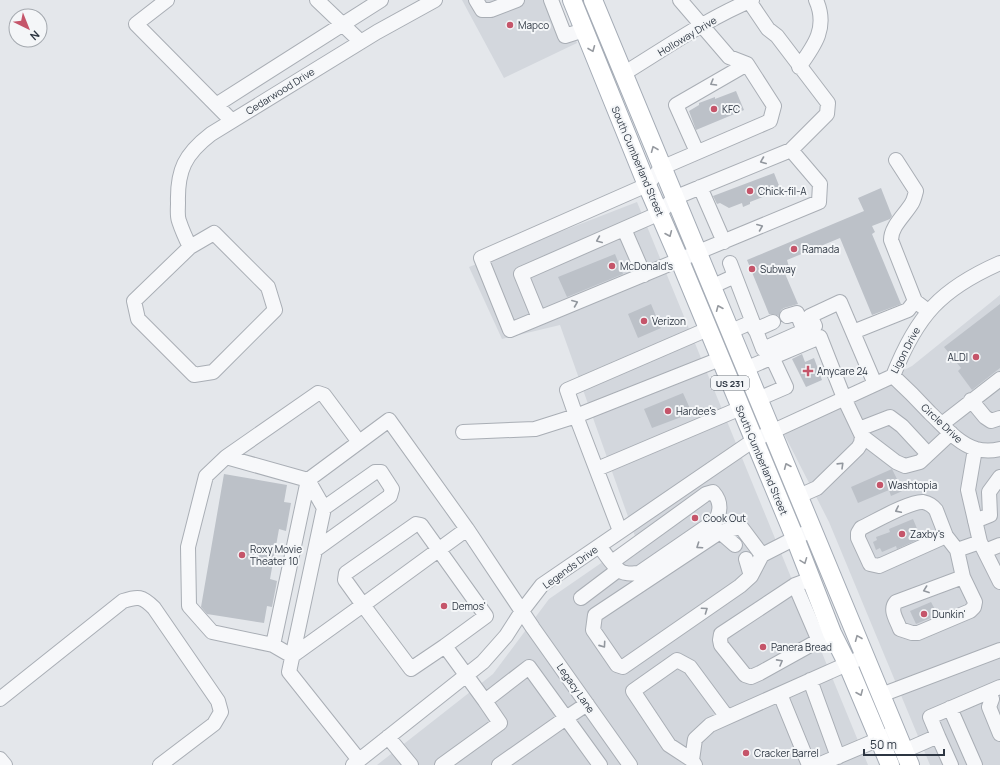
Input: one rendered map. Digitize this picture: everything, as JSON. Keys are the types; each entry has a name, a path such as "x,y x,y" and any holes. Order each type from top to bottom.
{"main road":[{"name":"South Cumberland Street","path":"572,0 647,185 660,212 795,538 803,582 826,637 847,663 890,765"},
{"name":"South Cumberland Street","path":"593,0 661,168 813,529 907,758"}],"street":[{"path":"167,0 136,24 232,121"},
{"path":"317,0 361,42"},
{"path":"216,105 381,0"},
{"name":"Cedarwood Drive","path":"190,247 178,220 178,190 185,160 199,143 232,121 361,42 435,0"},
{"path":"476,0 482,10 491,10 517,0"},
{"path":"551,0 565,36 584,30"},
{"path":"680,0 730,57 747,64 774,106 770,122 661,168 647,185 481,258 510,330 644,276 819,202 820,184 791,150"},
{"path":"799,66 809,53 820,33 822,18 816,0"},
{"path":"539,318 521,274 660,212 674,198 791,150 827,114 828,103 777,36 768,29 750,1"},
{"name":"Holloway Drive","path":"623,74 703,26 750,1"},
{"path":"697,152 676,105 747,64"},
{"path":"896,160 916,191 912,203 902,216 891,235 891,240 915,301 928,312"},
{"path":"700,187 724,242"},
{"path":"624,229 644,276"},
{"path":"214,234 268,286 275,310 213,372 194,375 138,319 134,301 190,247 214,234"},
{"name":"Ligon Drive","path":"754,440 893,376 912,334 922,319 942,297 958,285 982,271 1000,263"},
{"path":"711,287 732,270 763,349 813,331"},
{"path":"853,332 908,310 915,301"},
{"path":"875,384 840,302 810,316 813,331 861,432 896,462 905,466 920,462 971,400 1000,379"},
{"path":"787,316 797,313 813,331"},
{"path":"730,332 773,322"},
{"path":"620,531 576,416 568,390 708,330"},
{"path":"745,369 772,357 813,331"},
{"path":"758,399 786,387 772,357"},
{"path":"463,432 535,429 576,416 720,359"},
{"name":"Circle Drive","path":"893,376 946,429 962,442 975,449 990,451 1000,449"},
{"path":"273,645 308,480 359,442 324,395 318,393 226,457 206,476 188,547 189,606 212,632 273,645 292,656"},
{"path":"971,400 985,417 991,421 1000,418"},
{"path":"596,469 741,408"},
{"path":"861,432 890,417 902,426 928,454"},
{"name":"Legacy Lane","path":"359,442 389,420 468,529 522,611 630,765"},
{"path":"799,496 817,488 858,448 861,443 861,432"},
{"name":"Legends Drive","path":"356,763 483,662 497,648 542,585 754,440"},
{"path":"975,449 968,490 982,547 999,579"},
{"path":"226,457 308,480 324,508 289,672 356,763"},
{"path":"315,550 390,496 392,489 381,472 375,472 324,508"},
{"path":"975,521 995,513 989,492 1000,477"},
{"path":"581,598 621,568 664,525 706,494 713,492 717,496 719,510 716,520 639,573 621,568 600,546"},
{"path":"946,536 879,566 875,566 870,564 858,538 858,533 861,528 912,503 924,502 934,507 946,536 957,550 963,577 975,602 974,607 970,611 918,633 912,633 900,629 892,609 896,602 963,577"},
{"path":"416,524 420,525 439,550 486,616 411,669 345,580 346,573 416,524"},
{"path":"762,555 741,528 720,532 595,615 593,630 617,665 623,667 740,586 751,576 762,555 813,529"},
{"path":"292,656 468,529"},
{"path":"720,532 735,545"},
{"path":"957,550 1000,544"},
{"path":"746,559 751,576"},
{"path":"803,582 721,634 720,640 722,645 745,675 751,677 826,637"},
{"path":"0,699 122,601 135,597 145,599 154,608 218,700 221,712 214,724 160,765"},
{"path":"442,765 500,723 445,646"},
{"path":"881,695 1000,650"},
{"path":"693,762 695,739 710,725 865,656"},
{"path":"693,762 669,745 633,691 677,660 690,667 727,718"},
{"path":"485,701 529,667 600,765"},
{"path":"810,680 838,757"},
{"path":"951,765 930,716 994,692"},
{"path":"994,692 1000,718"},
{"path":"994,692 989,707 1000,734"},
{"path":"780,694 809,765"},
{"path":"499,765 587,704"},
{"path":"950,708 975,765"},
{"path":"818,765 896,732"},
{"path":"907,758 938,736"},
{"path":"388,737 407,764"},
{"path":"0,759 5,765"}],"shaded area":[{"path":"462,0 558,0 577,43 504,78"},
{"path":"637,202 868,765 377,765 493,674 549,599 636,539 560,325 502,339 469,267"},
{"path":"1000,295 1000,765 930,765 829,522 783,432 912,366"}],"building":[{"path":"736,91 744,110 696,130 689,111 699,105 699,103"},
{"path":"774,173 780,188 775,192 750,202 750,204 743,207 742,203 729,208 720,203 717,204 713,196"},
{"name":"Ramada","path":"881,188 892,216 890,219 872,226 875,232 872,234 901,304 872,315 840,238 787,260 789,267 783,269 798,304 784,308 781,310 779,316 769,314 747,260 864,211 858,198"},
{"path":"615,254 623,274 567,297 558,277"},
{"name":"Verizon","path":"651,304 661,328 638,338 628,314"},
{"name":"ALDI","path":"1000,304 1000,368 972,390 958,371 961,368 944,347"},
{"name":"Anycare 24","path":"802,354 805,362 814,358 822,380 806,387 792,359"},
{"name":"Hardee's","path":"683,393 692,413 652,428 644,409"},
{"name":"Washtopia","path":"892,469 899,483 904,481 907,489 891,496 889,490 858,503 851,487"},
{"name":"Roxy Movie Theater 10","path":"224,474 287,485 284,502 291,503 286,531 279,529 270,579 277,581 272,607 267,606 264,623 207,614 201,607"},
{"name":"Zaxby's","path":"913,519 921,538 897,549 896,546 882,552 880,548 876,550 873,542 877,540 876,537 890,532 889,529"},
{"name":"Dunkin'","path":"931,602 938,615 916,624 910,611"}],"place":[{"name":"Mapco","path":"510,25"},
{"name":"KFC","path":"714,109"},
{"name":"Chick-fil-A","path":"750,191"},
{"name":"Ramada","path":"794,249"},
{"name":"McDonald's","path":"612,266"},
{"name":"Subway","path":"752,269"},
{"name":"Verizon","path":"644,321"},
{"name":"ALDI","path":"976,357"},
{"name":"Anycare 24","path":"808,371"},
{"name":"Hardee's","path":"668,411"},
{"name":"Washtopia","path":"880,485"},
{"name":"Cook Out","path":"695,518"},
{"name":"Zaxby's","path":"902,534"},
{"name":"Roxy Movie Theater 10","path":"242,555"},
{"name":"Demos'","path":"444,606"},
{"name":"Dunkin'","path":"924,614"},
{"name":"Panera Bread","path":"763,647"},
{"name":"Cracker Barrel","path":"746,753"}]}
